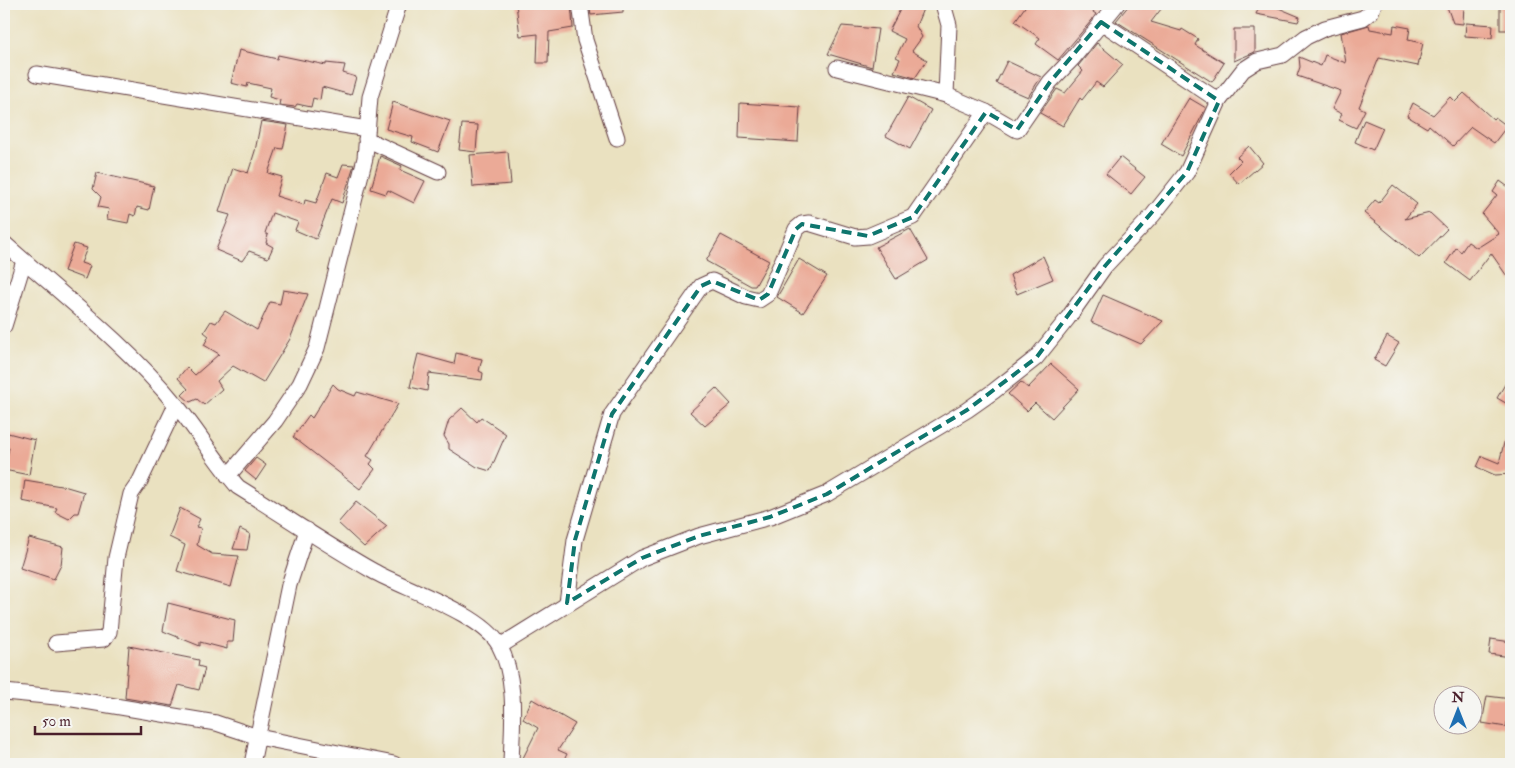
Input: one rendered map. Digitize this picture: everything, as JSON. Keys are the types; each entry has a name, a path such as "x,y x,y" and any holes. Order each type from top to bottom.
{"street":[{"path":"228,476 275,421 300,384 317,348 366,158 370,97 398,4"},
{"path":"580,4 585,40 617,138"},
{"path":"943,4 949,25 946,96"},
{"path":"837,68 946,96 986,112 1017,130 1050,82 1073,58 1117,4"},
{"path":"500,646 642,558 699,536 770,517 827,494 967,410 994,391 1036,358 1068,318 1105,266 1153,215 1186,172 1219,101 1243,70 1257,61 1282,56 1306,37 1319,31 1363,18 1371,12 1374,4"},
{"path":"1101,22 1219,101"},
{"path":"37,74 367,134 438,172"},
{"path":"567,603 575,540 612,414 701,286 712,281 746,297 759,300 768,294 796,230 802,224 809,223 855,237 868,236 913,216 986,112"},
{"path":"4,243 136,362 176,405 238,487 374,572 476,623 493,636 500,646 512,691 511,764"},
{"path":"4,326 24,261"},
{"path":"56,643 104,639 108,632 116,558 131,494 140,481 176,405"},
{"path":"252,764 289,585 307,530"},
{"path":"4,692 67,698 216,723 258,736 394,764"}],"highlighted area":[{"path":"1101,22 1219,101 1187,172 1105,266 1036,358 967,410 827,494 770,517 699,536 642,558 567,603 575,540 612,414 701,286 712,281 759,300 768,294 796,229 802,224 868,236 913,217 986,112 1017,130 1050,82"}],"building":[{"path":"516,4 571,4 573,28 549,32 548,63 537,63 538,34 520,36"},
{"path":"589,4 623,4 623,12 591,15"},
{"path":"903,4 925,4 916,26 922,37 912,51 927,60 915,78 894,72 900,59 896,57 905,39 889,31"},
{"path":"1027,4 1098,4 1093,12 1096,14 1092,20 1058,60 1036,44 1040,38 1015,21"},
{"path":"1130,4 1165,4 1151,22 1181,31 1182,29 1198,39 1195,45 1224,63 1212,82 1116,21"},
{"path":"1261,4 1269,4 1300,17 1298,22 1256,14"},
{"path":"1446,4 1464,4 1463,24 1453,23"},
{"path":"1500,4 1511,4 1511,30 1500,30"},
{"path":"1466,23 1493,25 1492,38 1465,36"},
{"path":"1369,25 1370,29 1393,33 1394,25 1410,28 1408,40 1423,43 1418,66 1379,58 1359,107 1365,110 1356,128 1339,120 1342,114 1332,109 1341,91 1297,76 1300,67 1299,57 1321,66 1325,55 1346,63 1341,33"},
{"path":"842,26 878,29 872,67 828,54"},
{"path":"1234,29 1255,29 1255,52 1234,61"},
{"path":"1097,43 1123,65 1103,87 1096,82 1082,100 1080,98 1063,126 1040,113 1057,89 1065,93 1083,71 1078,66"},
{"path":"239,50 277,59 278,55 326,65 326,63 345,65 343,73 356,77 351,95 322,87 320,100 313,98 311,107 297,104 295,107 279,105 280,100 269,97 271,88 248,83 247,87 231,83"},
{"path":"1007,61 1041,77 1028,97 996,83"},
{"path":"1464,93 1493,119 1495,117 1507,126 1494,143 1471,127 1453,146 1429,125 1427,128 1407,116 1413,103 1433,115 1450,97 1455,102"},
{"path":"908,97 931,110 910,149 886,136"},
{"path":"1189,98 1206,108 1181,156 1161,144"},
{"path":"393,102 450,121 438,152 412,142 413,137 386,129"},
{"path":"740,103 800,107 798,142 739,138"},
{"path":"1364,120 1383,128 1373,150 1355,142"},
{"path":"261,121 288,125 283,149 277,148 268,173 282,177 276,196 304,205 305,200 316,203 327,173 338,177 343,164 354,165 342,203 332,199 316,239 295,230 298,222 272,213 265,233 268,235 266,243 273,247 268,258 249,251 242,261 216,250 230,215 219,212 233,168 248,173"},
{"path":"462,124 478,125 476,152 459,150"},
{"path":"1249,146 1263,163 1239,184 1229,173 1241,161 1237,157"},
{"path":"508,152 511,184 473,187 470,155"},
{"path":"380,156 402,166 400,170 425,181 414,203 388,190 386,194 371,189"},
{"path":"1120,157 1145,177 1131,194 1106,174"},
{"path":"97,173 154,186 149,210 137,207 135,216 130,214 128,223 107,219 109,209 98,207 101,197 93,189"},
{"path":"1500,181 1511,189 1511,282 1491,253 1470,281 1446,263 1456,248 1461,252 1468,242 1477,248 1499,234 1482,214 1497,195 1493,192"},
{"path":"1393,185 1417,204 1405,219 1430,213 1447,229 1419,258 1364,213 1375,200 1379,203"},
{"path":"910,229 928,260 896,279 876,247"},
{"path":"721,235 769,261 755,286 751,286 706,261"},
{"path":"74,244 87,248 81,263 90,266 85,279 64,271"},
{"path":"1043,256 1053,279 1017,294 1010,275"},
{"path":"799,259 827,276 803,313 777,297"},
{"path":"283,290 308,294 290,339 263,383 233,366 217,381 222,389 204,405 197,399 190,402 182,395 188,389 178,378 187,367 195,375 219,354 204,345 209,336 204,332 211,321 216,323 225,311 257,330 270,302 280,304"},
{"path":"1103,295 1163,321 1141,344 1091,322"},
{"path":"1387,336 1399,343 1385,366 1374,360"},
{"path":"456,353 482,359 479,371 483,373 482,380 429,373 427,391 410,387 418,354 454,364"},
{"path":"1051,364 1079,389 1052,418 1035,403 1027,411 1008,394 1021,382 1028,388"},
{"path":"1511,374 1511,406 1497,398"},
{"path":"333,384 338,389 355,396 357,392 398,404 367,456 373,460 370,464 375,469 360,489 293,437 309,415 312,418"},
{"path":"716,388 731,404 705,426 690,412"},
{"path":"462,408 477,422 481,417 506,434 490,471 477,467 449,449 449,444 444,436 449,420"},
{"path":"1507,431 1511,432 1511,474 1495,475 1477,467 1482,456 1499,463"},
{"path":"8,433 35,440 29,475 4,470 9,448 6,447"},
{"path":"256,458 266,465 256,480 245,471"},
{"path":"25,480 67,487 84,492 78,513 75,513 69,519 55,512 57,508 22,501"},
{"path":"356,502 387,526 364,547 338,523"},
{"path":"180,508 200,519 196,527 201,528 197,545 212,554 239,556 231,587 177,571 185,545 169,537"},
{"path":"240,529 250,534 247,550 233,549"},
{"path":"29,538 63,547 61,565 54,579 20,568"},
{"path":"168,603 235,620 233,642 227,642 227,649 200,642 200,646 163,631"},
{"path":"1491,639 1511,642 1511,657 1489,654"},
{"path":"129,646 199,660 198,666 205,668 199,690 179,685 172,706 125,698"},
{"path":"1487,696 1511,699 1511,722 1507,722 1506,727 1482,723"},
{"path":"532,699 575,724 558,750 567,754 562,764 536,764 523,758 538,728 523,719"}]}
